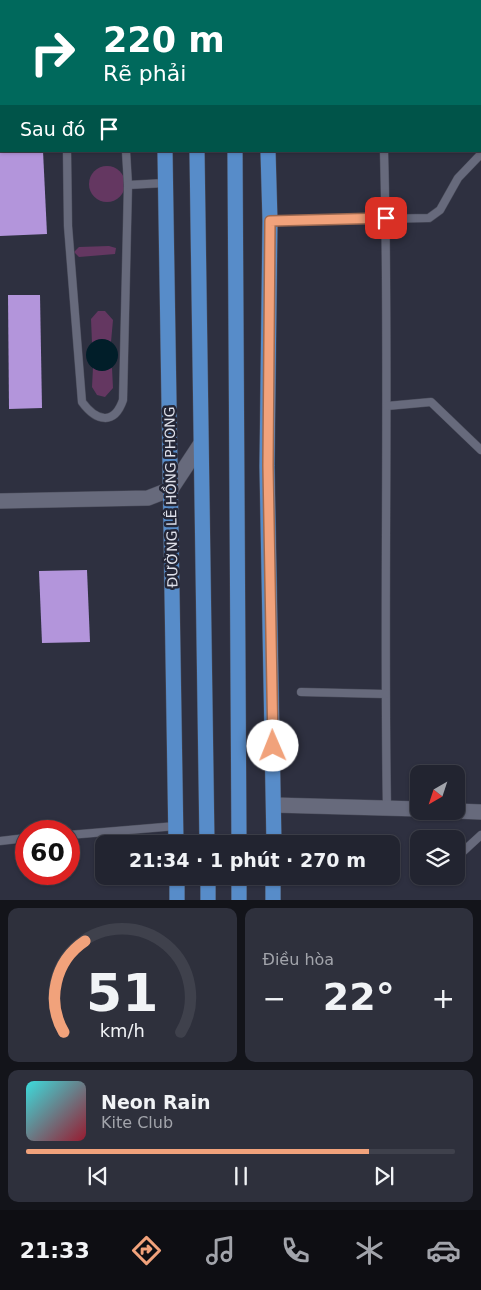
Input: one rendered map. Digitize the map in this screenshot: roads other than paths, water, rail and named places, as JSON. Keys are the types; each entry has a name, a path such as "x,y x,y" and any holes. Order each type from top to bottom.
{"main road":[{"name":"ĐƯỜNG LÊ HỒNG PHONG","path":"166,152 176,835"},
{"path":"197,152 207,835"},
{"path":"235,152 239,835"},
{"path":"268,152 270,221 268,466 274,835"},
{"path":"177,885 177,900"},
{"path":"208,885 208,900"},
{"path":"239,885 239,900"},
{"path":"273,900 274,885"}],"street":[{"path":"0,501 148,498 171,490 200,445"},
{"path":"274,806 410,809"},
{"path":"465,811 481,812"}],"lane":[{"path":"68,152 68,226 82,402 90,413 100,418 112,416 119,412 123,400 128,185 126,152"},
{"path":"384,152 387,406 385,694 387,808"},
{"path":"270,221 429,218 440,210 458,178 481,154"},
{"path":"128,185 166,183"},
{"path":"387,406 431,402 481,450"},
{"path":"301,692 385,694"},
{"path":"80,834 176,826"},
{"path":"465,850 481,835"},
{"path":"0,840 15,839"}],"water":[{"path":"102,339 113,344 118,355 113,366 102,371 91,366 86,355 91,344"}]}
